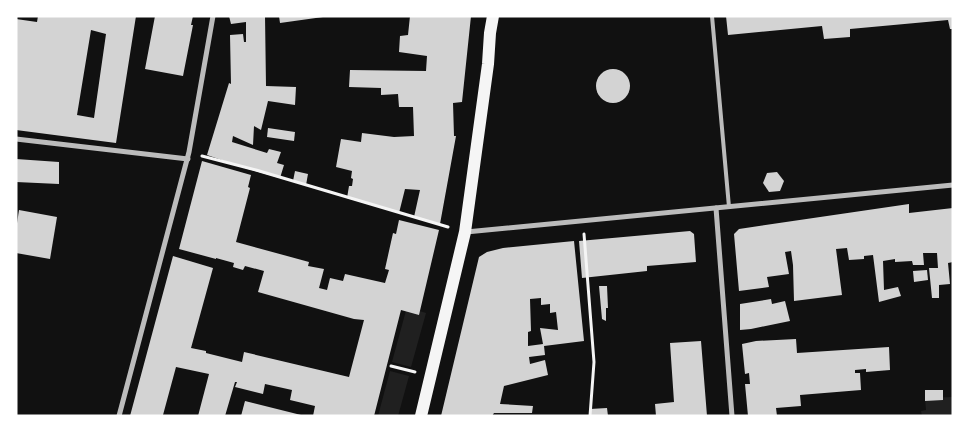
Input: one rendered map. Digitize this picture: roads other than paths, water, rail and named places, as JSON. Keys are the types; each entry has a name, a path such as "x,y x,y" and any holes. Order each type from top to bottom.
{"main road":[{"path":"421,416 465,232 493,16"}],"street":[{"path":"119,416 190,152 214,16"},
{"path":"16,139 188,159"},
{"path":"465,232 953,185"},
{"path":"716,208 732,416"}],"lane":[{"path":"712,16 729,207"}]}
